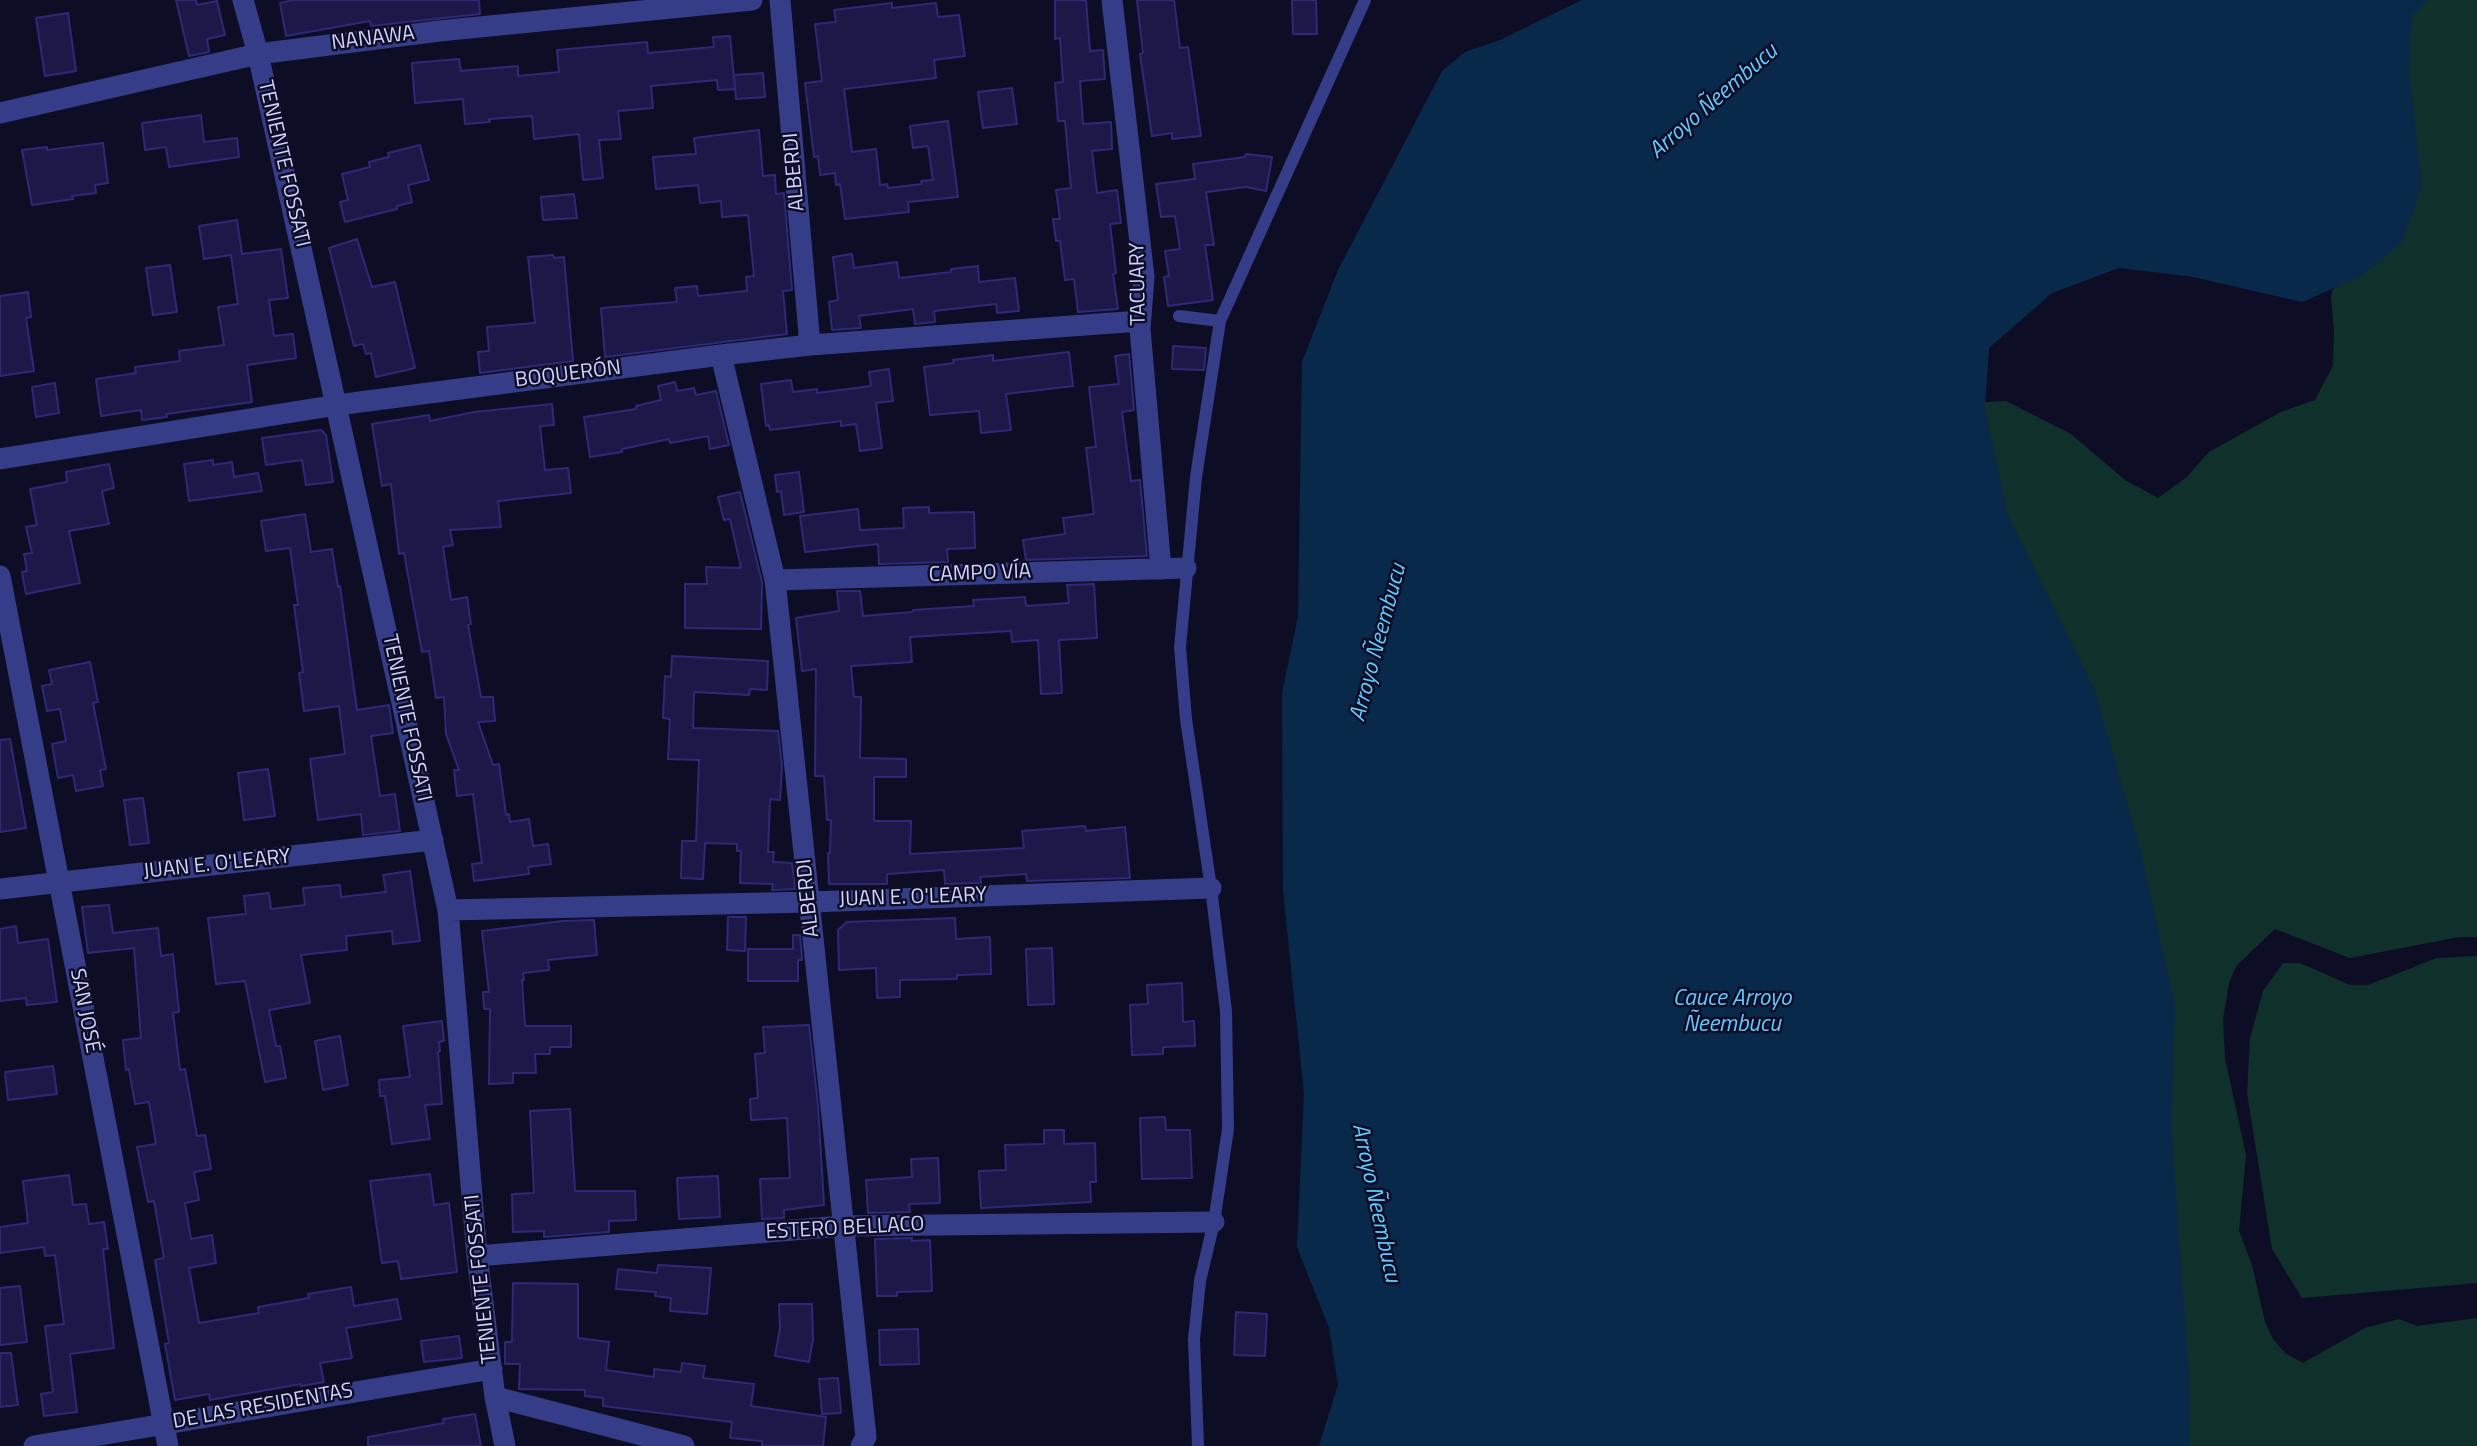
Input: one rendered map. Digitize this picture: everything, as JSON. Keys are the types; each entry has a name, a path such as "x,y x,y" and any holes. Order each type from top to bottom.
{"street":[{"name":"TENIENTE FOSSATI","path":"243,0 258,54 337,404 448,910 477,1256 495,1397 505,1446"},
{"name":"NANAWA","path":"0,113 258,54 439,31 752,0"},
{"name":"ALBERDI","path":"780,0 810,345"},
{"name":"TACUARY","path":"1112,0 1144,277 1140,321 1161,569"},
{"name":"BOQUERÓN","path":"0,459 337,404 721,355 810,345 1140,321"},
{"name":"ALBERDI","path":"721,355 775,580 866,1437 861,1446"},
{"name":"CAMPO VÍA","path":"775,580 1186,568"},
{"name":"SAN JOSÉ","path":"0,576 167,1446"},
{"name":"JUAN E. O'LEARY","path":"0,889 433,840"},
{"name":"JUAN E. O'LEARY","path":"448,910 810,902 1211,888"},
{"name":"ESTERO BELLACO","path":"477,1256 842,1226 1214,1222"},
{"name":"DE LAS RESIDENTAS","path":"34,1446 492,1368"},
{"path":"495,1397 684,1446"}],"lane":[{"path":"1198,1446 1194,1339 1200,1281 1214,1222 1228,1129 1226,1011 1186,719 1180,647 1196,477 1220,321 1365,0"},
{"path":"1179,316 1220,321"}],"green space":[{"path":"2380,0 2477,0 2477,937 2459,937 2350,958 2275,929 2236,966 2229,983 2223,1019 2225,1059 2246,1155 2239,1231 2252,1265 2265,1322 2273,1339 2285,1353 2303,1363 2365,1328 2399,1319 2417,1326 2477,1318 2477,1446 2173,1446 1971,403 2006,401 2071,434 2125,480 2158,498 2187,477 2209,452 2281,412 2315,400 2333,366 2331,297 2340,260"},
{"path":"2477,956 2477,1283 2302,1298 2272,1249 2247,1093 2250,1038 2263,991 2283,963 2300,963 2350,985 2368,985 2437,958"}],"water":[{"name":"Cauce Arroyo Ñeembucu","path":"1582,0 2428,0 2412,16 2409,70 2422,186 2402,242 2362,276 2302,302 2193,277 2119,268 2052,293 1989,348 1985,407 2007,513 2094,688 2140,848 2175,1006 2171,1124 2189,1380 2190,1446 1319,1446 1338,1385 1329,1328 1297,1247 1304,1094 1283,890 1282,693 1298,617 1302,362 1338,270 1442,71 1465,52 1500,40"}],"building":[{"path":"176,0 196,0 197,5 217,1 225,35 207,39 209,52 189,56"},
{"path":"293,0 479,0 480,14 371,26 370,21 286,36 280,3"},
{"path":"1055,0 1086,0 1090,51 1103,50 1105,79 1080,81 1083,124 1111,122 1112,149 1092,151 1097,193 1117,190 1121,223 1110,224 1118,309 1078,312 1074,279 1065,280 1060,241 1056,241 1053,219 1060,219 1056,190 1071,188 1065,121 1058,121 1055,83 1063,82 1060,38 1055,39"},
{"path":"1137,0 1174,0 1180,48 1188,47 1201,136 1172,139 1172,133 1152,136 1140,54 1143,53"},
{"path":"1292,0 1316,0 1317,34 1293,34"},
{"path":"892,3 892,8 936,3 938,17 959,15 965,56 934,60 936,78 844,89 852,152 876,149 880,185 887,184 888,188 922,184 921,181 933,180 928,146 913,148 910,126 948,121 958,197 908,202 909,212 845,219 840,184 836,185 835,173 820,175 818,156 814,157 805,83 822,81 815,24 836,22 834,10"},
{"path":"68,13 76,71 45,76 36,18"},
{"path":"730,36 735,89 718,90 717,80 651,86 653,108 618,111 621,139 599,140 603,178 583,180 579,134 534,139 532,116 489,119 490,122 465,124 463,99 415,103 412,63 459,59 461,71 518,66 518,76 559,72 557,50 647,42 648,53 714,47 713,37"},
{"path":"763,73 765,97 736,99 734,75"},
{"path":"1012,88 1017,124 983,128 978,92"},
{"path":"201,115 204,142 237,138 239,157 169,167 166,147 145,150 142,123"},
{"path":"759,130 763,176 775,175 776,194 784,193 792,290 783,291 787,334 605,357 601,308 677,302 675,288 697,286 698,296 747,291 746,277 754,276 748,215 722,217 721,201 700,203 698,185 656,189 653,157 696,154 694,138"},
{"path":"103,143 108,183 95,185 96,193 32,205 22,150 47,147 47,150"},
{"path":"420,145 429,180 408,185 412,202 397,206 397,209 345,222 340,202 348,200 342,174 370,167 369,162 389,157 388,153"},
{"path":"1246,154 1272,157 1266,191 1246,187 1206,192 1214,245 1205,245 1213,300 1168,306 1164,277 1169,276 1165,251 1180,249 1175,216 1161,217 1156,184 1195,179 1193,164 1245,157"},
{"path":"574,194 577,218 543,220 541,197"},
{"path":"237,220 242,254 281,249 288,298 269,300 274,336 293,334 296,358 247,365 252,402 142,420 141,410 101,416 96,379 136,373 135,367 180,361 179,351 224,345 218,307 238,304 231,255 204,259 199,226"},
{"path":"357,239 372,287 395,282 415,368 376,377 371,353 366,354 363,344 354,346 329,248"},
{"path":"852,254 854,268 897,262 899,278 978,266 979,282 1015,278 1019,311 997,313 996,304 934,311 935,322 915,324 913,309 859,316 861,328 832,330 829,302 838,300 833,257"},
{"path":"553,255 554,258 564,257 573,361 480,373 478,352 489,351 487,327 535,323 528,257"},
{"path":"170,265 177,312 153,315 146,268"},
{"path":"28,292 31,317 26,318 34,371 0,376 0,296"},
{"path":"1173,346 1206,348 1204,370 1172,369"},
{"path":"1069,352 1073,386 1006,394 1011,430 981,433 979,411 930,415 924,367 993,355 993,361"},
{"path":"1129,354 1134,410 1122,412 1131,481 1140,480 1147,556 1026,560 1023,540 1065,534 1063,518 1094,514 1086,448 1096,447 1089,387 1119,384 1115,356"},
{"path":"889,369 893,401 876,403 882,448 860,451 856,424 841,426 841,421 770,430 769,425 766,426 761,384 791,380 793,392 817,389 817,393 871,386 869,372"},
{"path":"675,382 677,391 694,388 696,395 716,391 729,445 710,449 708,436 670,443 669,439 622,449 622,452 590,457 584,417 636,409 636,406 661,400 658,386"},
{"path":"55,383 59,413 36,417 32,387"},
{"path":"552,404 554,425 540,426 545,470 568,468 571,493 498,501 501,527 450,530 453,545 443,547 451,600 467,597 471,624 468,625 481,697 493,697 495,721 478,722 493,765 499,764 506,815 509,814 510,822 529,819 533,846 548,844 551,864 528,867 529,874 474,881 472,864 482,863 473,794 457,796 454,770 459,770 446,734 444,697 436,698 429,651 422,652 404,553 399,554 391,484 382,486 372,424 429,415 430,421 474,412"},
{"path":"321,430 326,435 333,482 306,485 302,460 266,465 262,438"},
{"path":"213,460 213,465 232,462 234,477 258,473 262,491 189,501 184,464"},
{"path":"109,464 114,488 102,491 109,524 69,531 80,583 26,594 22,572 27,571 24,554 32,553 26,527 37,525 30,489 67,482 66,472"},
{"path":"799,472 804,512 784,515 781,491 777,492 775,475"},
{"path":"740,492 762,582 761,629 685,628 685,584 707,584 706,567 741,568 730,519 724,520 718,497"},
{"path":"929,507 929,513 974,512 975,548 947,549 948,562 879,564 878,544 805,552 800,516 858,509 860,530 904,528 903,508"},
{"path":"305,514 311,552 332,549 338,587 340,586 357,710 389,705 393,733 371,736 380,796 395,794 400,831 363,835 361,814 318,820 310,759 345,754 339,706 304,711 299,673 303,672 294,605 298,605 290,548 266,551 261,521"},
{"path":"1094,584 1097,638 1059,640 1062,693 1041,694 1038,640 1012,642 1011,631 910,637 912,662 851,666 854,697 861,697 860,758 906,759 906,777 874,777 874,821 911,821 910,854 1024,848 1022,831 1085,826 1086,831 1125,827 1130,878 1027,881 1026,874 980,877 981,883 945,884 944,870 887,874 887,884 829,884 831,820 827,820 824,776 815,776 816,669 802,671 796,618 839,611 837,591 860,591 863,616 974,606 973,600 1025,597 1026,606 1069,603 1067,585"},
{"path":"672,656 768,661 767,690 750,689 749,695 694,692 693,728 778,731 782,766 780,800 770,799 768,852 774,852 773,862 792,863 795,889 772,890 773,884 740,883 741,851 737,851 737,844 705,843 703,879 681,878 682,841 696,841 699,760 668,759 670,719 663,718 665,676 671,677"},
{"path":"90,662 98,702 93,703 106,769 100,770 103,786 76,791 73,775 58,778 52,744 66,741 60,709 47,711 42,686 52,684 49,670"},
{"path":"10,739 26,828 0,832 0,740"},
{"path":"268,769 275,816 244,820 238,773"},
{"path":"143,798 149,843 130,845 124,800"},
{"path":"410,871 420,941 393,944 392,931 346,936 347,950 301,955 310,1003 269,1010 286,1078 265,1082 245,981 216,984 208,918 246,914 244,896 269,893 271,909 305,905 303,888 340,885 341,897 386,892 383,875"},
{"path":"109,905 113,933 158,928 161,956 173,954 179,1012 173,1013 180,1070 185,1069 197,1136 205,1135 211,1169 194,1172 199,1200 185,1203 191,1239 212,1235 216,1263 189,1268 199,1323 259,1313 258,1307 309,1298 308,1294 351,1287 354,1306 397,1299 401,1319 346,1328 352,1358 320,1363 324,1382 210,1400 209,1394 175,1400 165,1344 169,1343 155,1260 164,1258 154,1201 148,1202 137,1147 156,1144 149,1102 135,1104 129,1069 126,1070 123,1040 141,1038 134,948 88,953 82,907"},
{"path":"728,917 746,917 745,951 727,950"},
{"path":"955,918 956,939 990,937 991,974 957,975 957,979 900,980 900,997 877,998 876,968 839,970 838,930 847,922"},
{"path":"594,920 597,955 548,960 549,970 523,973 525,1026 571,1026 571,1047 550,1047 550,1054 535,1054 536,1073 513,1073 513,1083 489,1084 490,1009 484,1009 483,992 489,992 482,931"},
{"path":"16,926 18,943 48,939 57,1002 27,1005 26,998 0,1001 0,929"},
{"path":"793,935 800,935 802,960 798,960 798,981 748,981 748,949 793,949"},
{"path":"1052,948 1054,1004 1028,1005 1026,949"},
{"path":"1182,983 1183,1022 1194,1021 1195,1046 1163,1047 1163,1054 1132,1055 1130,1005 1148,1004 1147,985"},
{"path":"442,1021 444,1041 439,1042 438,1052 442,1104 425,1105 430,1139 392,1144 385,1096 380,1096 379,1080 410,1077 403,1026"},
{"path":"809,1025 818,1105 824,1205 784,1210 784,1218 762,1219 760,1179 790,1178 787,1118 751,1120 750,1099 758,1098 755,1054 765,1053 763,1027"},
{"path":"340,1036 348,1085 323,1090 315,1041"},
{"path":"53,1066 57,1094 8,1100 5,1072"},
{"path":"570,1109 575,1191 635,1191 636,1220 609,1221 609,1232 544,1237 544,1231 513,1232 512,1194 534,1193 530,1111"},
{"path":"1165,1117 1166,1130 1190,1130 1192,1178 1142,1179 1140,1118"},
{"path":"1044,1130 1064,1130 1064,1144 1095,1143 1096,1182 1090,1182 1091,1202 981,1208 979,1171 1006,1170 1005,1145 1044,1144"},
{"path":"938,1158 940,1203 909,1204 910,1212 868,1213 866,1180 912,1177 911,1159"},
{"path":"430,1174 434,1205 449,1203 457,1272 401,1279 398,1261 382,1263 370,1181"},
{"path":"69,1175 73,1205 86,1204 89,1224 104,1222 108,1249 103,1249 114,1348 70,1354 77,1412 44,1416 41,1394 53,1392 45,1326 64,1324 55,1255 45,1256 44,1247 0,1253 0,1227 28,1223 23,1181"},
{"path":"718,1176 720,1217 679,1219 677,1178"},
{"path":"912,1238 912,1241 930,1240 932,1291 897,1292 897,1296 877,1296 875,1239"},
{"path":"658,1265 711,1268 707,1314 670,1311 671,1298 655,1296 656,1292 616,1289 618,1269 657,1273"},
{"path":"513,1283 578,1284 578,1338 609,1342 606,1370 654,1377 654,1369 681,1372 682,1363 705,1366 703,1378 754,1384 751,1406 826,1417 823,1446 762,1446 762,1441 730,1438 732,1422 603,1406 603,1398 585,1396 585,1390 519,1389 520,1364 505,1364 505,1342 512,1342"},
{"path":"20,1286 27,1342 0,1345 0,1288"},
{"path":"779,1304 812,1304 813,1339 809,1362 775,1356 780,1328"},
{"path":"1236,1312 1267,1314 1265,1356 1234,1355"},
{"path":"918,1329 919,1364 880,1365 879,1330"},
{"path":"459,1336 462,1358 424,1362 421,1341"},
{"path":"0,1353 11,1353 18,1405 0,1407"},
{"path":"838,1378 841,1413 822,1414 819,1379"},
{"path":"475,1414 481,1446 368,1446 368,1437 444,1423 443,1419"}],"water label":[{"name":"Arroyo Ñeembucu","path":"1714,102"},
{"name":"Arroyo Ñeembucu","path":"1379,643"},
{"name":"Arroyo Ñeembucu","path":"1375,1203"}]}
